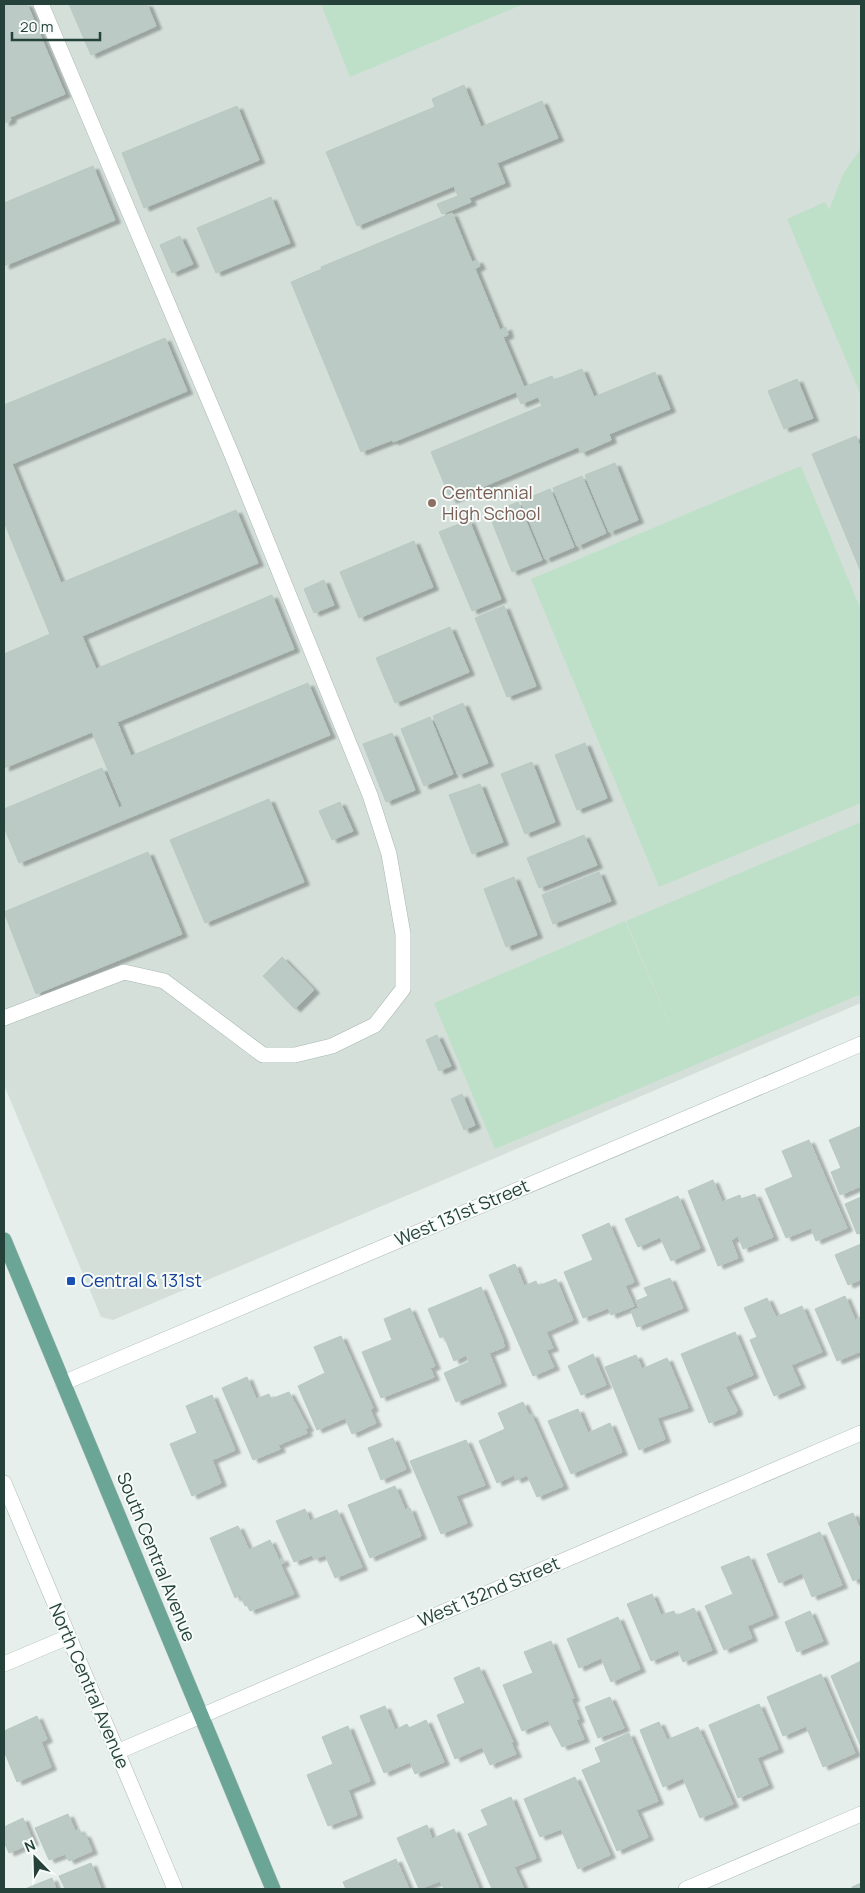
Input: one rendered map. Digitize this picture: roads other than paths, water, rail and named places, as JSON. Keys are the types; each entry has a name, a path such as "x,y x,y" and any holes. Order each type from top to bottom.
{"main road":[{"name":"South Central Avenue","path":"4,1240 273,1889"}],"street":[{"path":"4,1018 124,972 164,981 263,1055 295,1055 332,1046 375,1025 403,989 403,934 389,854 370,795 232,455 41,4"},
{"name":"West 131st Street","path":"63,1383 861,1044"},
{"name":"West 132nd Street","path":"117,1752 861,1433"},
{"name":"North Central Avenue","path":"4,1483 175,1889"},
{"path":"4,1664 68,1636"},
{"path":"686,1889 861,1814"}],"place":[{"name":"Centennial High School","path":"432,503"},
{"name":"Central & 131st","path":"71,1281"}]}
